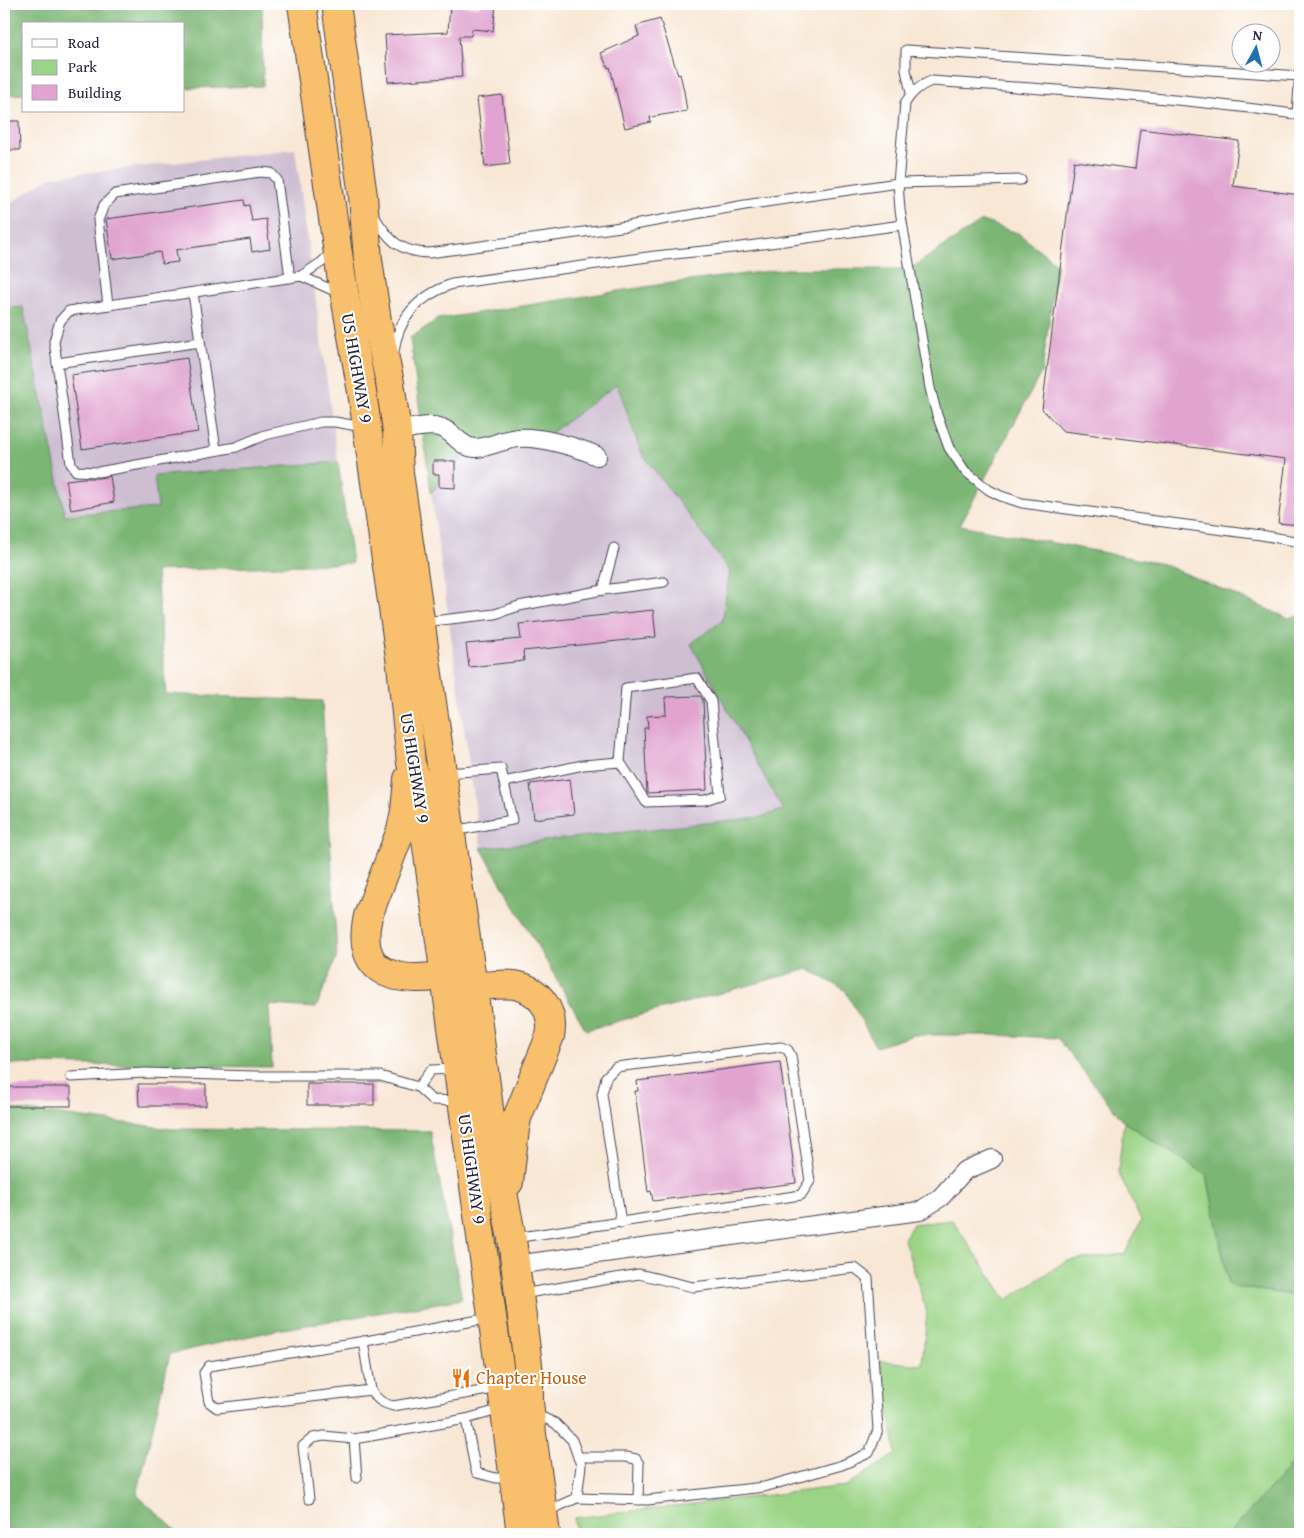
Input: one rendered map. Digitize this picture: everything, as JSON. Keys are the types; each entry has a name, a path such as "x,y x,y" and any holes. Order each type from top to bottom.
{"highway":[{"name":"US HIGHWAY 9","path":"302,4 401,664 411,763 463,978 507,1208 529,1373 512,1403 514,1478 521,1534"},
{"name":"US HIGHWAY 9","path":"336,4 363,196 366,244 377,321 390,383 397,431 399,473 450,831 463,978 451,1014 462,1101 492,1317 512,1403 545,1524"},
{"path":"411,763 401,830 368,916 365,942 368,954 373,962 383,972 394,976 414,979 463,978 514,985 527,988 539,996 546,1004 552,1029 522,1103 514,1129 507,1208"}],"street":[{"path":"397,431 420,427 439,427 464,446 474,448 485,447 513,438 533,438 582,448 597,456"},
{"path":"513,1252 920,1210 941,1196 964,1172 992,1159"}],"lane":[{"path":"911,93 906,70 906,50 1300,76"},
{"path":"1300,71 1299,115 1185,101 931,81 911,93 904,103 898,183 902,226 930,388 949,448 959,463 973,478 1001,496 1022,502 1300,542"},
{"path":"108,305 98,220 104,206 115,194 260,172 270,173 277,180 290,278"},
{"path":"363,196 383,231 392,240 403,248 417,253 429,254 628,226 745,205 898,183 1021,180"},
{"path":"390,383 395,342 402,322 425,296 452,284 645,257 733,248 902,226"},
{"path":"337,246 322,262 301,276 69,311 60,321 54,342 71,464 76,471 98,472 236,447 265,435 321,422 335,422 367,428"},
{"path":"301,276 345,296"},
{"path":"193,293 216,450"},
{"path":"57,362 200,342"},
{"path":"603,590 614,548"},
{"path":"420,623 494,614 519,606 603,590 664,582"},
{"path":"698,678 711,701 720,795 705,800 646,802 620,762 626,688 698,678"},
{"path":"504,782 583,765 620,762"},
{"path":"442,773 501,770 512,820 450,831"},
{"path":"513,1252 621,1223 802,1195 810,1181 791,1056 788,1050 781,1047 616,1067 606,1077 602,1094 621,1223"},
{"path":"418,1087 431,1070 458,1069"},
{"path":"71,1077 145,1073 255,1076 380,1076 418,1087 432,1100 462,1101"},
{"path":"518,1295 639,1274 692,1287 855,1268 868,1278 878,1430 869,1453 842,1465 764,1487 646,1500 577,1498 545,1524"},
{"path":"371,1390 217,1408 209,1402 204,1373 209,1366 363,1341 492,1317"},
{"path":"363,1341 371,1390 382,1404 393,1406 512,1403 555,1423 572,1440 581,1465 577,1498"},
{"path":"309,1499 302,1446 313,1438 324,1436 354,1439 466,1419 512,1403"},
{"path":"466,1419 477,1473 496,1478 514,1478"},
{"path":"354,1439 357,1478"},
{"path":"578,1457 626,1457 636,1459 639,1464 638,1500"}],"shaded area":[{"path":"295,149 338,462 154,476 158,508 65,515 23,307 4,309 4,208 50,177"},
{"path":"617,384 641,452 730,571 722,621 692,644 783,811 760,817 481,848 431,493 471,448 539,442"}],"green space":[{"path":"4,4 262,4 263,86 185,88 185,22 22,22 22,94 4,95"},
{"path":"982,221 1018,233 1057,264 1042,371 960,525 1163,564 1288,618 1300,615 1300,1296 1229,1286 1207,1175 1124,1122 1057,1038 992,1035 914,1035 876,1047 845,990 808,969 586,1030 481,848 760,817 783,810 691,644 722,621 730,571 641,452 617,384 539,442 471,448 431,493 410,338 438,319 664,284 786,269 910,269"},
{"path":"23,307 65,515 158,508 154,476 338,462 352,563 156,571 166,694 322,701 337,956 316,1008 269,1005 272,1067 4,1064 4,309"},
{"path":"4,1108 173,1129 430,1131 462,1299 277,1330 170,1354 137,1495 180,1534 4,1534"},
{"path":"1124,1122 1207,1175 1229,1286 1300,1296 1300,1458 1295,1461 1229,1534 989,1534 981,1528 977,1534 577,1534 574,1518 846,1486 896,1454 880,1361 922,1365 927,1313 904,1239 913,1224 952,1220 1007,1300 1066,1261 1125,1254 1141,1221 1118,1171"},
{"path":"1300,1458 1300,1534 1229,1534 1295,1461"}],"building":[{"path":"480,4 496,5 493,31 472,29 471,36 459,36 462,77 388,82 385,35 448,32 450,5 479,7"},
{"path":"660,19 678,75 680,74 687,111 650,117 651,122 625,128 610,67 608,68 601,53 639,36 636,26"},
{"path":"502,95 510,164 485,167 477,98"},
{"path":"4,121 19,121 20,150 4,150"},
{"path":"1140,129 1239,141 1233,186 1300,195 1300,525 1278,523 1286,459 1063,431 1042,409 1074,161 1135,169"},
{"path":"244,200 245,206 249,205 252,221 266,219 270,249 252,252 250,239 176,250 178,262 162,264 160,252 112,259 106,219"},
{"path":"187,358 198,432 82,449 71,375"},
{"path":"433,461 455,461 455,488 439,487 439,474 433,474"},
{"path":"110,476 114,502 71,510 66,480"},
{"path":"653,610 656,637 523,651 524,661 469,667 466,644 521,639 519,624"},
{"path":"700,696 703,700 707,790 647,793 644,728 648,728 647,716 666,715 665,697"},
{"path":"570,779 574,814 534,819 530,784"},
{"path":"780,1062 796,1183 653,1201 651,1191 648,1192 635,1091 638,1091 637,1081"},
{"path":"138,1084 206,1084 206,1106 139,1106"},
{"path":"307,1084 374,1084 374,1105 307,1105"},
{"path":"4,1087 71,1087 71,1106 4,1106"}],"place":[{"name":"Chapter House","path":"461,1378"}]}
